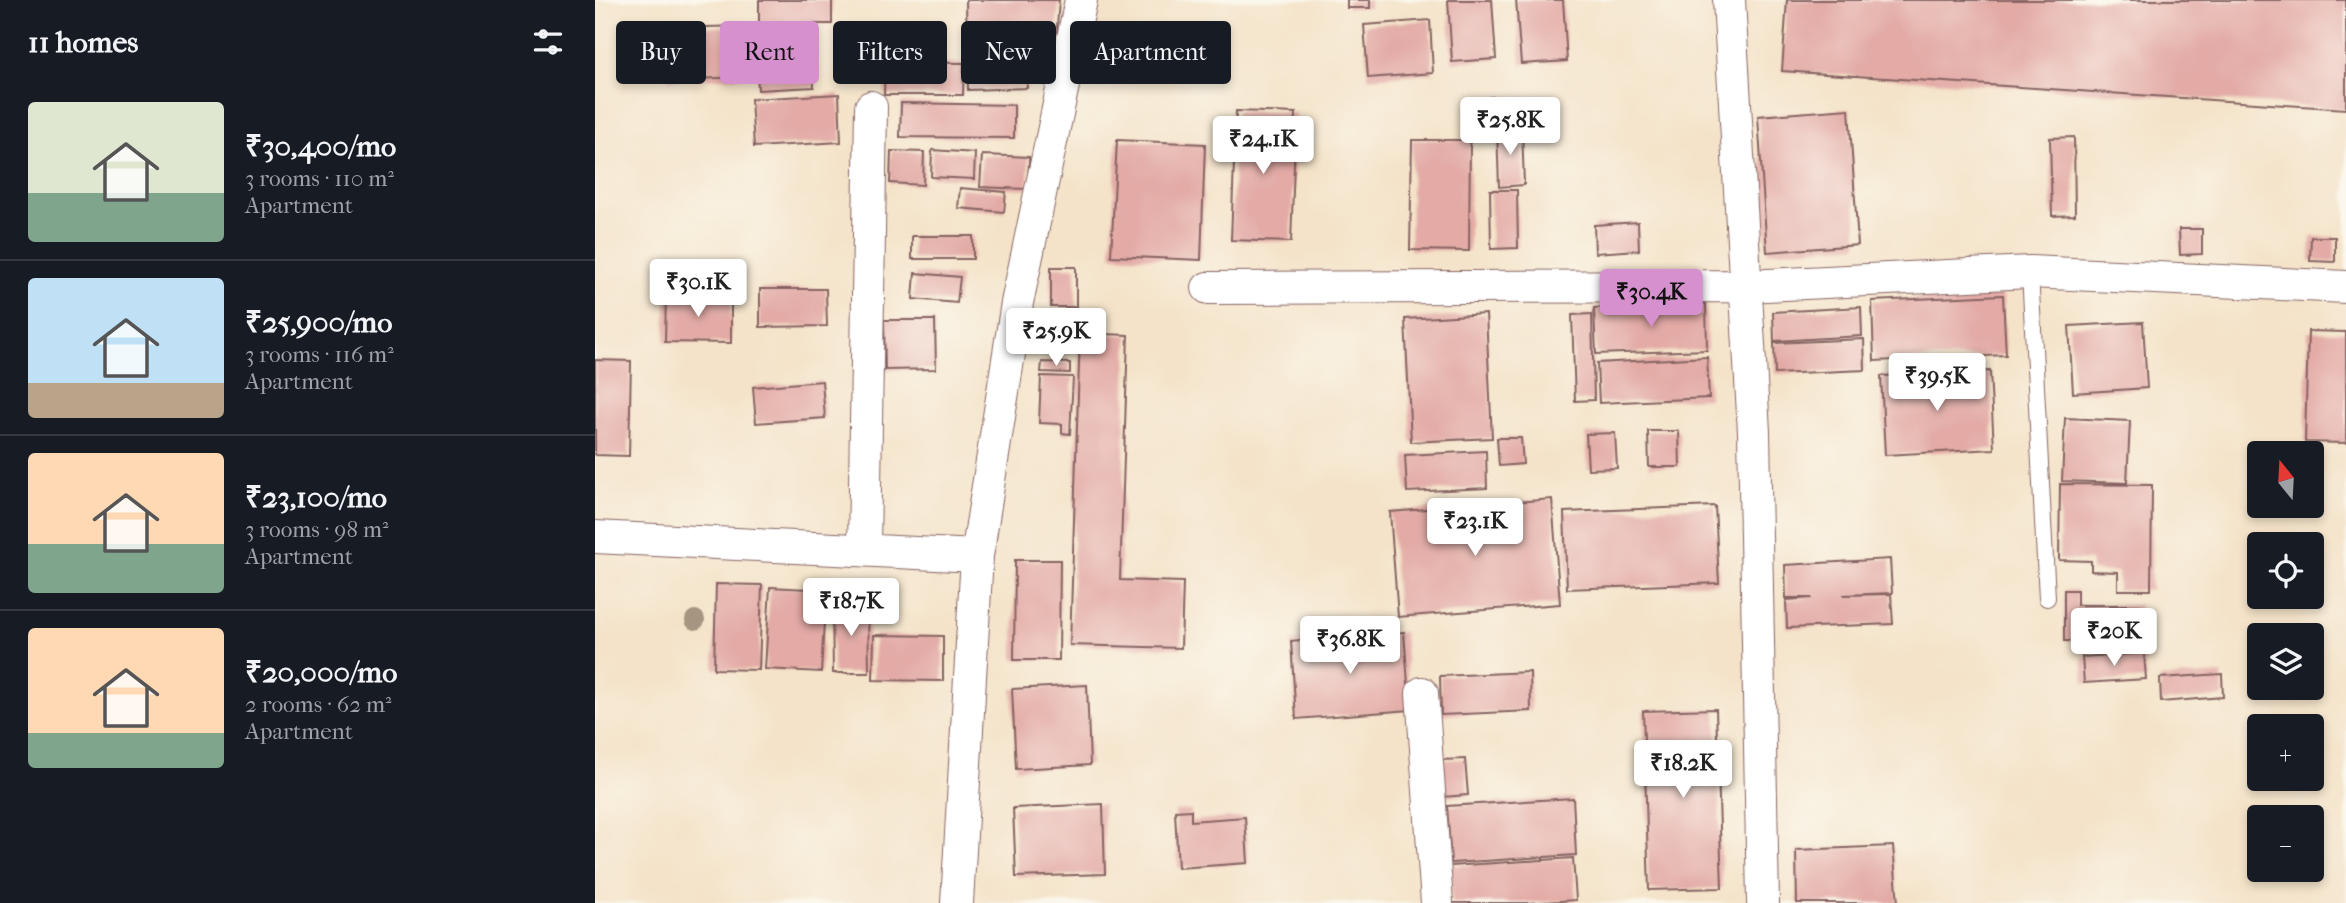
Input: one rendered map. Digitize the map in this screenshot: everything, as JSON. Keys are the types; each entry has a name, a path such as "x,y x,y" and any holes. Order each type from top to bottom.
{"street":[{"path":"957,903 977,556 1017,303 1081,0"},
{"path":"1729,0 1754,432 1763,903"},
{"path":"864,550 871,107"},
{"path":"1208,288 1746,286 2031,272 2346,287"},
{"path":"595,537 977,556"},
{"path":"1422,693 1437,903"}],"lane":[{"path":"2031,272 2047,598"}],"building":[{"path":"759,0 832,0 832,24 819,24 819,21 759,21"},
{"path":"966,0 1059,0 1056,40 1056,21 966,21"},
{"path":"1347,0 1370,0 1370,8 1347,8"},
{"path":"1448,0 1492,0 1496,59 1452,62"},
{"path":"1516,0 1563,0 1567,61 1521,64"},
{"path":"1787,0 2346,0 2346,109 1782,71"},
{"path":"1430,20 1433,73 1368,78 1364,25"},
{"path":"706,27 720,27 720,78 706,79"},
{"path":"947,63 961,63 963,95 884,95 884,84 947,84"},
{"path":"758,84 814,84 814,87 758,90"},
{"path":"968,84 1027,84 1027,88 968,90"},
{"path":"839,94 841,142 754,147 751,99"},
{"path":"1490,97 1526,98 1525,118 1489,116"},
{"path":"901,103 1014,105 1014,138 900,137"},
{"path":"1849,109 1858,245 1767,252 1758,116"},
{"path":"1236,111 1296,113 1291,242 1231,240"},
{"path":"1522,128 1524,185 1499,187 1497,129"},
{"path":"2074,137 2075,215 2052,216 2050,138"},
{"path":"1117,140 1205,144 1201,260 1111,256"},
{"path":"1412,140 1470,140 1469,251 1410,250"},
{"path":"932,150 975,153 974,179 931,177"},
{"path":"891,151 924,152 923,185 890,183"},
{"path":"982,155 1029,157 1028,189 980,187"},
{"path":"960,188 1006,192 1004,212 958,208"},
{"path":"1490,190 1517,190 1518,248 1491,249"},
{"path":"1638,222 1639,250 1595,253 1594,225"},
{"path":"2179,229 2202,229 2202,254 2180,255"},
{"path":"912,236 973,236 973,259 912,259"},
{"path":"2311,237 2335,237 2335,262 2310,261"},
{"path":"1051,267 1076,267 1076,307 1051,307"},
{"path":"915,273 960,277 957,303 913,299"},
{"path":"760,289 826,289 827,326 760,327"},
{"path":"666,295 731,295 731,343 665,342"},
{"path":"2003,295 2006,355 1874,361 1872,301"},
{"path":"1706,303 1707,350 1596,354 1594,308"},
{"path":"1861,307 1862,336 1774,341 1773,312"},
{"path":"1049,314 1073,315 1072,334 1049,333"},
{"path":"1486,314 1492,438 1411,442 1405,319"},
{"path":"1592,314 1594,400 1575,401 1572,315"},
{"path":"884,320 935,320 936,369 885,370"},
{"path":"2143,322 2147,388 2073,393 2069,326"},
{"path":"2308,331 2346,332 2346,443 2305,441"},
{"path":"1080,333 1128,335 1120,580 1183,582 1181,648 1070,645"},
{"path":"1045,338 1070,338 1070,352 1045,352"},
{"path":"1864,339 1865,370 1775,374 1774,343"},
{"path":"1707,357 1709,398 1599,403 1597,363"},
{"path":"595,360 631,361 629,456 595,455"},
{"path":"1042,362 1070,363 1070,373 1041,372"},
{"path":"1990,371 1994,449 1885,455 1881,376"},
{"path":"1041,376 1073,377 1070,434 1062,433 1062,424 1039,423"},
{"path":"822,381 825,418 756,423 753,387"},
{"path":"2065,418 2130,421 2127,483 2062,481"},
{"path":"1648,431 1679,431 1680,467 1649,467"},
{"path":"1615,433 1617,468 1588,469 1586,434"},
{"path":"1497,438 1521,438 1523,464 1499,466"},
{"path":"1486,451 1487,488 1407,492 1405,455"},
{"path":"2060,484 2152,485 2151,590 2118,590 2118,572 2091,571 2091,561 2059,560"},
{"path":"1552,499 1560,604 1398,617 1390,512"},
{"path":"1715,506 1719,583 1567,589 1564,512"},
{"path":"1890,559 1892,593 1843,595 1891,594 1893,624 1787,628 1786,600 1812,598 1786,598 1785,565"},
{"path":"1015,560 1060,560 1059,660 1014,660"},
{"path":"716,584 762,585 759,670 714,669"},
{"path":"770,587 826,590 821,672 765,669"},
{"path":"2064,590 2077,590 2077,605 2139,605 2139,641 2064,641"},
{"path":"832,602 868,602 869,673 833,673"},
{"path":"1404,632 1410,710 1296,719 1291,641"},
{"path":"874,635 943,636 943,681 873,680"},
{"path":"2144,653 2146,679 2084,683 2082,657"},
{"path":"1530,672 1531,711 1441,715 1440,676"},
{"path":"2222,674 2223,697 2161,702 2160,678"},
{"path":"1087,685 1090,765 1016,769 1012,689"},
{"path":"1716,709 1722,888 1649,890 1643,711"},
{"path":"1465,759 1468,795 1442,797 1440,760"},
{"path":"1573,798 1576,855 1451,863 1447,806"},
{"path":"1103,804 1105,874 1016,877 1013,808"},
{"path":"1191,810 1191,821 1245,817 1248,863 1178,868 1175,811"},
{"path":"1893,846 1898,903 1797,903 1796,850"},
{"path":"1573,858 1576,900 1452,903 1450,866"}]}
